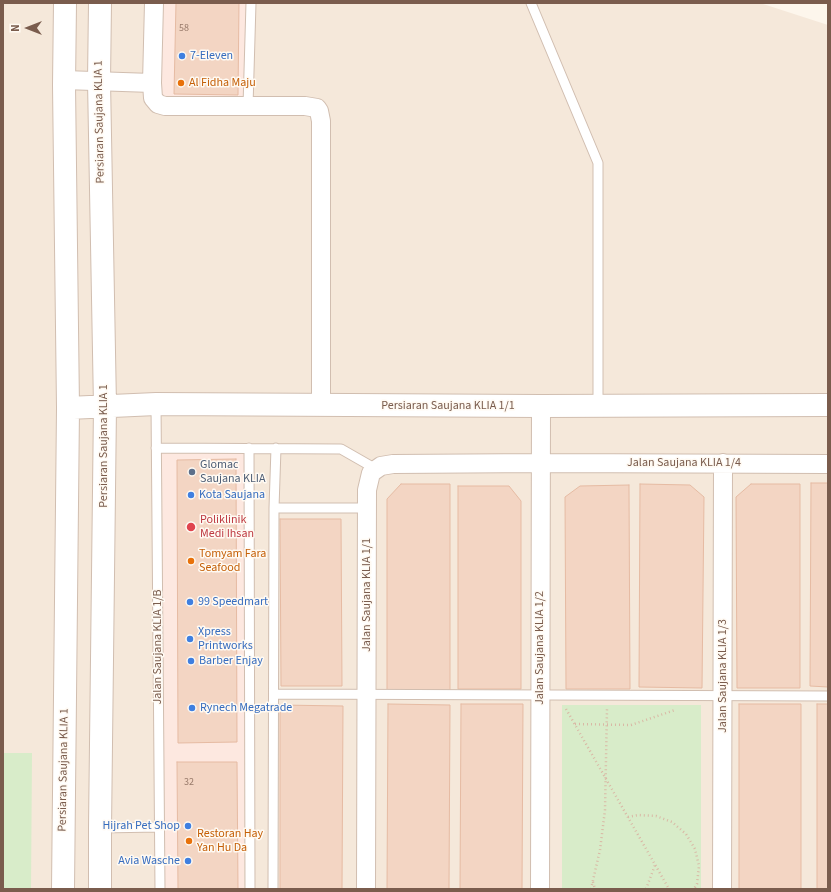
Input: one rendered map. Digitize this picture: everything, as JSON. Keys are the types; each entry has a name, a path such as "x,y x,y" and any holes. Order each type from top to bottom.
{"street":[{"name":"Persiaran Saujana KLIA 1","path":"63,889 68,408 64,80 65,3"},
{"name":"Persiaran Saujana KLIA 1","path":"100,3 99,81 105,406 100,889"},
{"path":"154,3 153,90 158,104 164,106 313,106 320,112 321,405"},
{"path":"64,80 99,81 153,90"},
{"name":"Persiaran Saujana KLIA 1/1","path":"68,408 156,404 598,406 828,404"},
{"name":"Jalan Saujana KLIA 1/2","path":"540,889 541,406"},
{"path":"376,469 381,466 393,464 541,463"},
{"name":"Jalan Saujana KLIA 1/4","path":"541,463 828,464"},
{"name":"Jalan Saujana KLIA 1/3","path":"722,889 723,463"},
{"name":"Jalan Saujana KLIA 1/1","path":"366,889 367,490 371,473 376,469"}],"lane":[{"path":"248,106 251,3"},
{"path":"531,3 598,163 598,406"},
{"name":"Jalan Saujana KLIA 1/B","path":"156,404 160,889"},
{"path":"156,448 341,449 376,469"},
{"path":"249,448 250,889"},
{"path":"273,889 274,508 276,448"},
{"path":"274,508 367,508"},
{"path":"274,694 828,696"},
{"path":"100,828 159,827"}],"path":[{"path":"564,705 669,889"},
{"path":"591,889 600,850 605,810 607,705"},
{"path":"575,724 631,725 676,710"},
{"path":"628,817 638,815 656,816 672,822 686,834 695,849 699,866 697,884 694,889"},
{"path":"646,889 655,864"},
{"path":"592,882 595,889"}],"shaded area":[{"path":"3,3 760,3 828,25 828,889 3,889"},
{"path":"162,3 246,3 244,100 165,99 161,95"},
{"path":"162,453 244,454 244,889 165,889"}],"green space":[{"path":"562,705 701,705 701,889 562,889"},
{"path":"3,753 32,753 31,889 3,889"}],"building":[{"path":"176,3 239,3 238,95 174,94"},
{"path":"236,459 237,742 178,743 177,460"},
{"path":"811,483 828,483 828,687 810,686"},
{"path":"401,484 450,484 450,690 387,690 387,499"},
{"path":"640,484 690,485 704,497 702,688 639,687"},
{"path":"751,484 800,484 800,688 737,688 736,497"},
{"path":"629,485 630,689 566,689 565,497 580,486"},
{"path":"458,486 509,486 521,501 521,689 458,689"},
{"path":"280,519 341,519 342,686 281,686"},
{"path":"388,704 450,705 449,889 387,889"},
{"path":"461,704 523,704 522,889 460,889"},
{"path":"739,704 801,704 801,889 739,889"},
{"path":"817,704 828,704 828,889 817,889"},
{"path":"280,705 343,706 342,889 280,889"},
{"path":"177,762 237,762 238,889 178,889"}],"place":[{"name":"7-Eleven","path":"182,56"},
{"name":"Al Fidha Maju","path":"181,83"},
{"name":"Glomac Saujana KLIA","path":"192,472"},
{"name":"Kota Saujana","path":"191,495"},
{"name":"Poliklinik Medi Ihsan","path":"191,527"},
{"name":"Tomyam Fara Seafood","path":"191,561"},
{"name":"99 Speedmart","path":"190,602"},
{"name":"Xpress Printworks","path":"190,639"},
{"name":"Barber Enjay","path":"191,661"},
{"name":"Rynech Megatrade","path":"192,708"},
{"name":"Hijrah Pet Shop","path":"188,826"},
{"name":"Restoran Hay Yan Hu Da","path":"189,841"},
{"name":"Avia Wasche","path":"188,861"}]}
